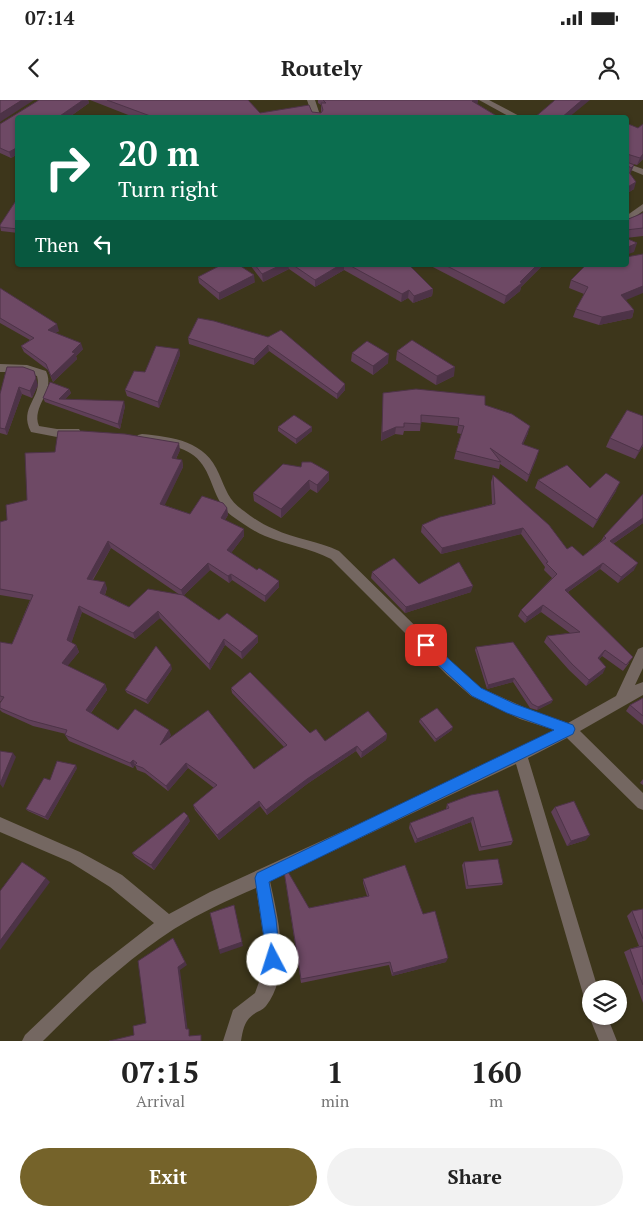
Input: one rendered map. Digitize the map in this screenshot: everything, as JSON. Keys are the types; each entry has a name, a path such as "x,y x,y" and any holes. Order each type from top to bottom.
{"street":[{"path":"311,100 316,115"},
{"path":"483,100 513,115"},
{"path":"629,166 643,172"},
{"path":"629,218 643,208"},
{"path":"0,368 19,367 33,369 42,374 46,381 44,390 32,410 31,422 34,429 57,433 92,433"},
{"path":"131,437 171,441 200,452 208,461 214,473 219,494 225,504 269,533 321,547 335,555 452,671 476,692 507,707 568,729 643,803"},
{"path":"620,702 643,653"},
{"path":"31,1041 77,995 117,960 191,910 262,878 520,754 643,688"},
{"path":"520,754 587,980"},
{"path":"0,824 75,856 116,881 168,924"},
{"path":"232,1041 236,1023 243,1011 259,1001 267,987 273,960 262,878"},
{"path":"602,1025 608,1041"}],"building":[{"path":"0,100 22,100 0,114"},
{"path":"39,100 83,100 61,115 15,115 15,149 9,152 0,148 0,124"},
{"path":"107,100 248,100 260,113 309,105 312,112 321,113 323,110 321,103 326,103 323,100 475,100 472,101 495,115 148,115"},
{"path":"555,100 582,100 564,115 538,115"},
{"path":"629,124 638,128 643,124 643,154 640,158 629,155"},
{"path":"629,172 636,182 629,186"},
{"path":"15,202 15,229 0,227"},
{"path":"643,213 643,228 629,230 629,219"},
{"path":"629,239 637,243 629,247"},
{"path":"643,254 643,286 621,295 634,310 602,317 576,309 588,287 571,280 584,267 629,267 629,256"},
{"path":"217,267 242,267 254,275 219,293 198,277"},
{"path":"257,267 277,267 262,274"},
{"path":"296,267 337,267 315,280"},
{"path":"353,267 411,267 433,289 414,296 409,290 402,294"},
{"path":"449,267 535,267 520,282 522,283 506,296"},
{"path":"0,288 57,324 48,330 81,343 72,352 75,353 51,376 46,364 21,346 34,338 0,318"},
{"path":"198,318 268,337 281,330 345,384 337,394 268,345 254,359 188,338"},
{"path":"412,340 455,367 437,376 397,351"},
{"path":"367,341 389,354 373,366 352,353"},
{"path":"156,346 179,349 158,402 125,390 134,371 145,372"},
{"path":"7,367 23,367 34,371 36,378 30,391 19,387 5,429 0,428 0,394"},
{"path":"50,382 69,389 59,399 124,401 118,424 43,398"},
{"path":"416,389 485,396 485,405 512,414 530,426 522,444 539,450 529,475 490,448 501,462 456,451 464,426 458,425 459,418 421,415 421,424 404,423 404,427 396,427 382,433 383,393"},
{"path":"627,410 643,416 643,444 639,451 610,438"},
{"path":"294,415 312,427 296,439 278,427"},
{"path":"58,431 125,434 179,443 172,458 182,460 160,504 190,514 202,496 223,503 227,508 221,518 244,529 227,550 257,570 259,568 279,581 265,596 231,574 228,576 208,563 181,590 108,541 87,579 105,582 100,593 129,607 148,589 183,595 219,620 227,613 258,636 241,652 224,639 209,664 158,611 133,633 79,606 67,640 76,645 62,663 105,684 86,710 118,730 135,709 169,730 160,745 208,710 254,769 287,745 231,688 250,672 310,733 316,729 325,741 368,711 387,734 362,752 357,746 307,779 266,810 259,801 217,835 193,805 217,785 186,763 166,786 143,768 135,765 137,763 133,760 130,763 65,735 67,730 29,720 0,708 0,703 4,697 0,696 0,642 12,644 33,595 0,589 0,522 7,520 6,505 27,500 25,453 55,452"},
{"path":"302,462 311,462 329,472 317,485 309,480 281,509 253,493 283,464 301,467"},
{"path":"567,465 590,488 606,473 620,482 597,520 538,480"},
{"path":"493,475 549,525 567,549 572,546 583,556 606,538 604,536 643,494 643,518 610,541 638,563 621,577 603,563 565,590 633,657 626,665 605,650 598,658 606,667 589,680 547,636 580,632 543,605 527,617 521,610 557,574 546,563 548,562 523,528 442,548 422,525 440,517 495,504"},
{"path":"394,558 419,584 459,562 473,586 406,607 372,572"},
{"path":"513,642 553,700 538,707 532,704 514,678 488,685 476,647"},
{"path":"156,646 171,665 146,700 125,690"},
{"path":"643,698 643,716 630,705"},
{"path":"437,708 453,727 436,739 420,719"},
{"path":"0,751 13,753 0,784"},
{"path":"57,761 76,765 45,817 26,809 44,778 50,780"},
{"path":"498,790 513,841 481,847 473,817 417,839 410,823 449,808 447,804 471,795"},
{"path":"574,801 590,835 571,841 555,807"},
{"path":"184,812 188,816 151,865 132,853"},
{"path":"498,859 503,883 468,886 464,862"},
{"path":"22,862 46,878 0,941 0,891"},
{"path":"405,865 423,914 435,911 448,958 393,973 390,962 301,979 284,871 287,870 309,908 369,896 363,879"},
{"path":"234,905 242,942 219,950 210,913"},
{"path":"643,909 643,939 632,911"},
{"path":"173,938 185,962 178,967 186,1029 189,1029 189,1036 201,1035 201,1041 109,1041 134,1035 133,1026 146,1023 138,961"},
{"path":"643,946 643,985 630,949"}],"route":[{"path":"273,960 262,878 568,729 511,709 476,692 426,645"}]}
